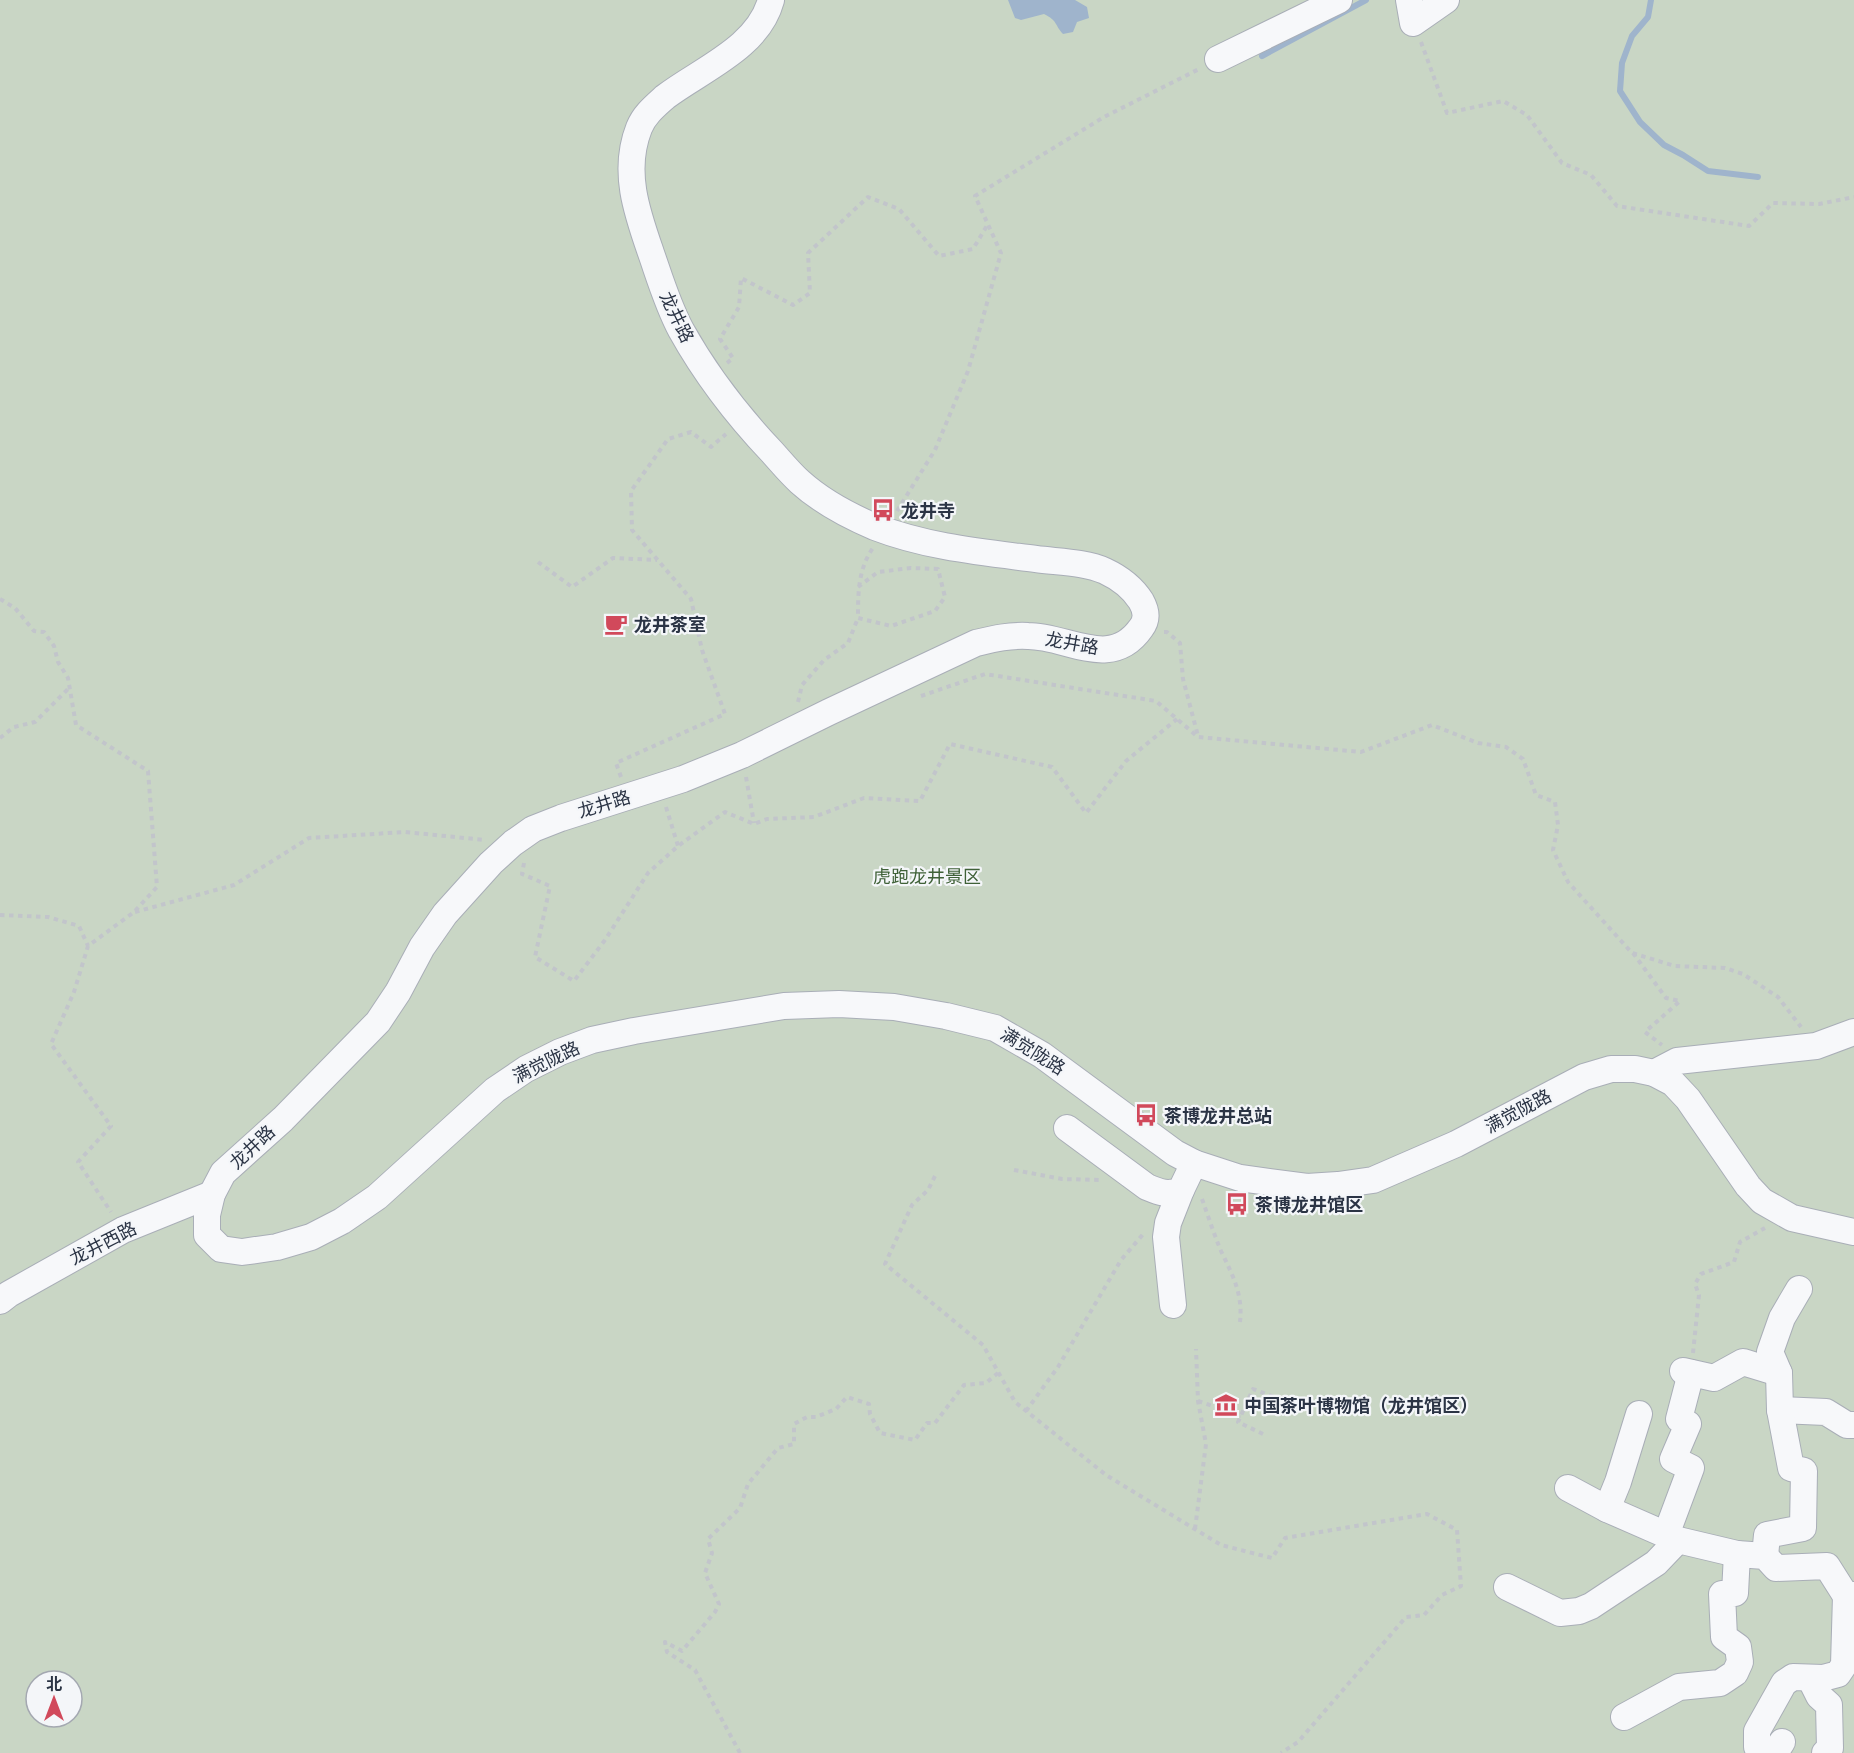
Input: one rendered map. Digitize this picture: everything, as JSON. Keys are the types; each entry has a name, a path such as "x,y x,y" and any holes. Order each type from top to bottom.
{"street":[{"name":"龙井路","path":"212,1194 223,1173 283,1119 378,1022 398,992 422,947 445,914 490,863 519,853 533,829 588,808 660,787 742,755 940,658 976,644 999,637 1050,637 1096,650 1122,645 1134,637 1144,623 1146,609 1136,593 1122,580 1103,570 952,549 885,530 832,505 801,483 727,402 681,329 667,299 637,213 632,188 634,146 640,126 652,108 746,41 761,24 771,0"},
{"path":"1218,59 1339,0"},
{"path":"1411,12 1446,0"},
{"name":"满觉陇路","path":"212,1194 207,1215 207,1235 221,1249 242,1252 277,1247 312,1237 342,1221 376,1197 495,1090 526,1069 560,1052 592,1040 738,1012 784,1006 839,1004 894,1007 995,1028 1042,1054 1158,1141 1194,1163 1240,1178 1307,1186 1338,1185 1373,1180 1456,1144 1584,1077 1611,1069 1663,1068 1688,1099 1748,1186 1762,1201 1792,1218 1854,1232"},
{"path":"1663,1068 1677,1060 1816,1046 1854,1032"},
{"path":"1067,1128 1147,1187 1173,1194 1181,1190"},
{"path":"1173,1305 1166,1237 1168,1223 1194,1163"},
{"name":"龙井西路","path":"0,1301 123,1230 212,1194"},
{"path":"1765,1556 1767,1535 1803,1528 1804,1471 1791,1468 1780,1410 1779,1373 1770,1352 1782,1318 1799,1290"},
{"path":"1507,1587 1560,1612 1579,1611 1591,1606 1656,1563 1672,1538 1691,1468 1673,1459 1688,1424 1679,1419 1687,1372 1714,1378 1743,1362 1779,1373"},
{"path":"1780,1410 1826,1412 1847,1425 1854,1425"},
{"path":"1607,1509 1618,1482 1639,1414"},
{"path":"1569,1488 1607,1509 1672,1538 1737,1554 1765,1556 1776,1568 1827,1566 1850,1595 1844,1665 1838,1674 1823,1678 1793,1677 1784,1683 1757,1731 1757,1747 1762,1751"},
{"path":"1624,1718 1679,1687 1720,1683 1735,1673 1740,1662 1738,1647 1724,1637 1722,1594 1735,1593 1737,1554"},
{"path":"1810,1677 1820,1696 1829,1705 1830,1748 1825,1753"}],"path":[{"path":"1411,12 1447,112 1503,101 1527,115 1562,163 1591,175 1617,206 1749,226 1773,203 1819,204 1854,197"},
{"path":"791,731 802,685 824,660 848,643 858,618 858,587 868,555 935,450 968,371 1001,253 975,196 1104,117 1218,59"},
{"path":"711,378 733,358 720,339 739,307 741,278 793,305 810,293 808,254 868,197 899,209 939,256 972,249 988,224"},
{"path":"628,797 616,763 725,714 702,650 691,599 632,530 631,491 669,439 691,432 711,447 734,426 756,435"},
{"path":"538,562 572,587 614,558 657,560"},
{"path":"858,587 878,572 911,568 938,569 945,597 935,611 891,626 858,618"},
{"path":"0,599 15,608 34,631 44,632 54,646 58,662 68,678 76,725 148,771 157,887 134,912 88,946 74,992 51,1044 111,1126 78,1162 123,1230"},
{"path":"1140,629 1167,632 1180,643 1183,679 1198,737"},
{"path":"911,698 985,674 1156,701 1198,737 1361,752 1432,725 1478,743 1506,747 1523,759 1536,795 1555,802 1558,825 1553,850 1568,882 1632,953 1666,998 1680,1001 1645,1032 1663,1046 1663,1068"},
{"path":"0,738 14,727 35,722 70,688"},
{"path":"134,912 234,885 309,838 405,831 519,853 522,874 550,886 535,957 574,981 605,940 648,873 678,846 725,812 754,824 767,819 814,817 864,798 920,801 950,744 1052,767 1086,813 1125,761 1177,719"},
{"path":"742,755 754,824"},
{"path":"660,787 678,846"},
{"path":"0,915 48,917 79,926 88,946"},
{"path":"1632,953 1675,966 1725,968 1743,974 1778,997 1816,1046"},
{"path":"1194,1163 1208,1216 1238,1290 1242,1307 1240,1323"},
{"path":"1014,1170 1062,1179 1105,1180 1121,1168"},
{"path":"935,1176 927,1190 912,1205 885,1264 983,1345 1015,1402 1106,1475 1221,1545 1272,1558 1285,1538 1427,1514 1457,1530 1461,1586 1442,1595 1424,1615 1406,1617 1298,1742 1281,1753"},
{"path":"1026,1411 1058,1367 1121,1260 1144,1232 1168,1223"},
{"path":"1687,1372 1699,1295 1695,1284 1701,1274 1734,1262 1740,1242 1765,1228 1774,1230"},
{"path":"1195,1529 1206,1444 1198,1401 1196,1349"},
{"path":"740,1753 695,1670 667,1652 665,1642 682,1651 715,1612 719,1604 705,1573 712,1553 708,1539 740,1508 748,1484 778,1448 794,1444 794,1424 807,1417 816,1417 836,1409 847,1397 869,1404 870,1414 880,1433 915,1440 927,1424 935,1424 964,1385 986,1383 998,1373"},
{"path":"1263,1434 1238,1422 1253,1389 1285,1401"},
{"path":"1198,1401 1241,1416"}],"green space":[{"name":"虎跑龙井景区","path":"0,0 1854,0 1854,1753 0,1753"}],"water":[{"path":"1008,0 1075,0 1087,7 1089,18 1077,22 1073,32 1063,34 1054,21 1044,14 1021,20 1015,18"}],"waterway":[{"path":"1262,56 1366,0"},
{"path":"1651,0 1648,17 1632,36 1622,63 1620,91 1640,122 1664,145 1708,171 1758,177"}],"place":[{"name":"龙井寺","path":"883,510"},
{"name":"龙井茶室","path":"616,624"},
{"name":"茶博龙井总站","path":"1146,1115"},
{"name":"茶博龙井馆区","path":"1237,1204"},
{"name":"中国茶叶博物馆（龙井馆区）","path":"1226,1405"}]}
